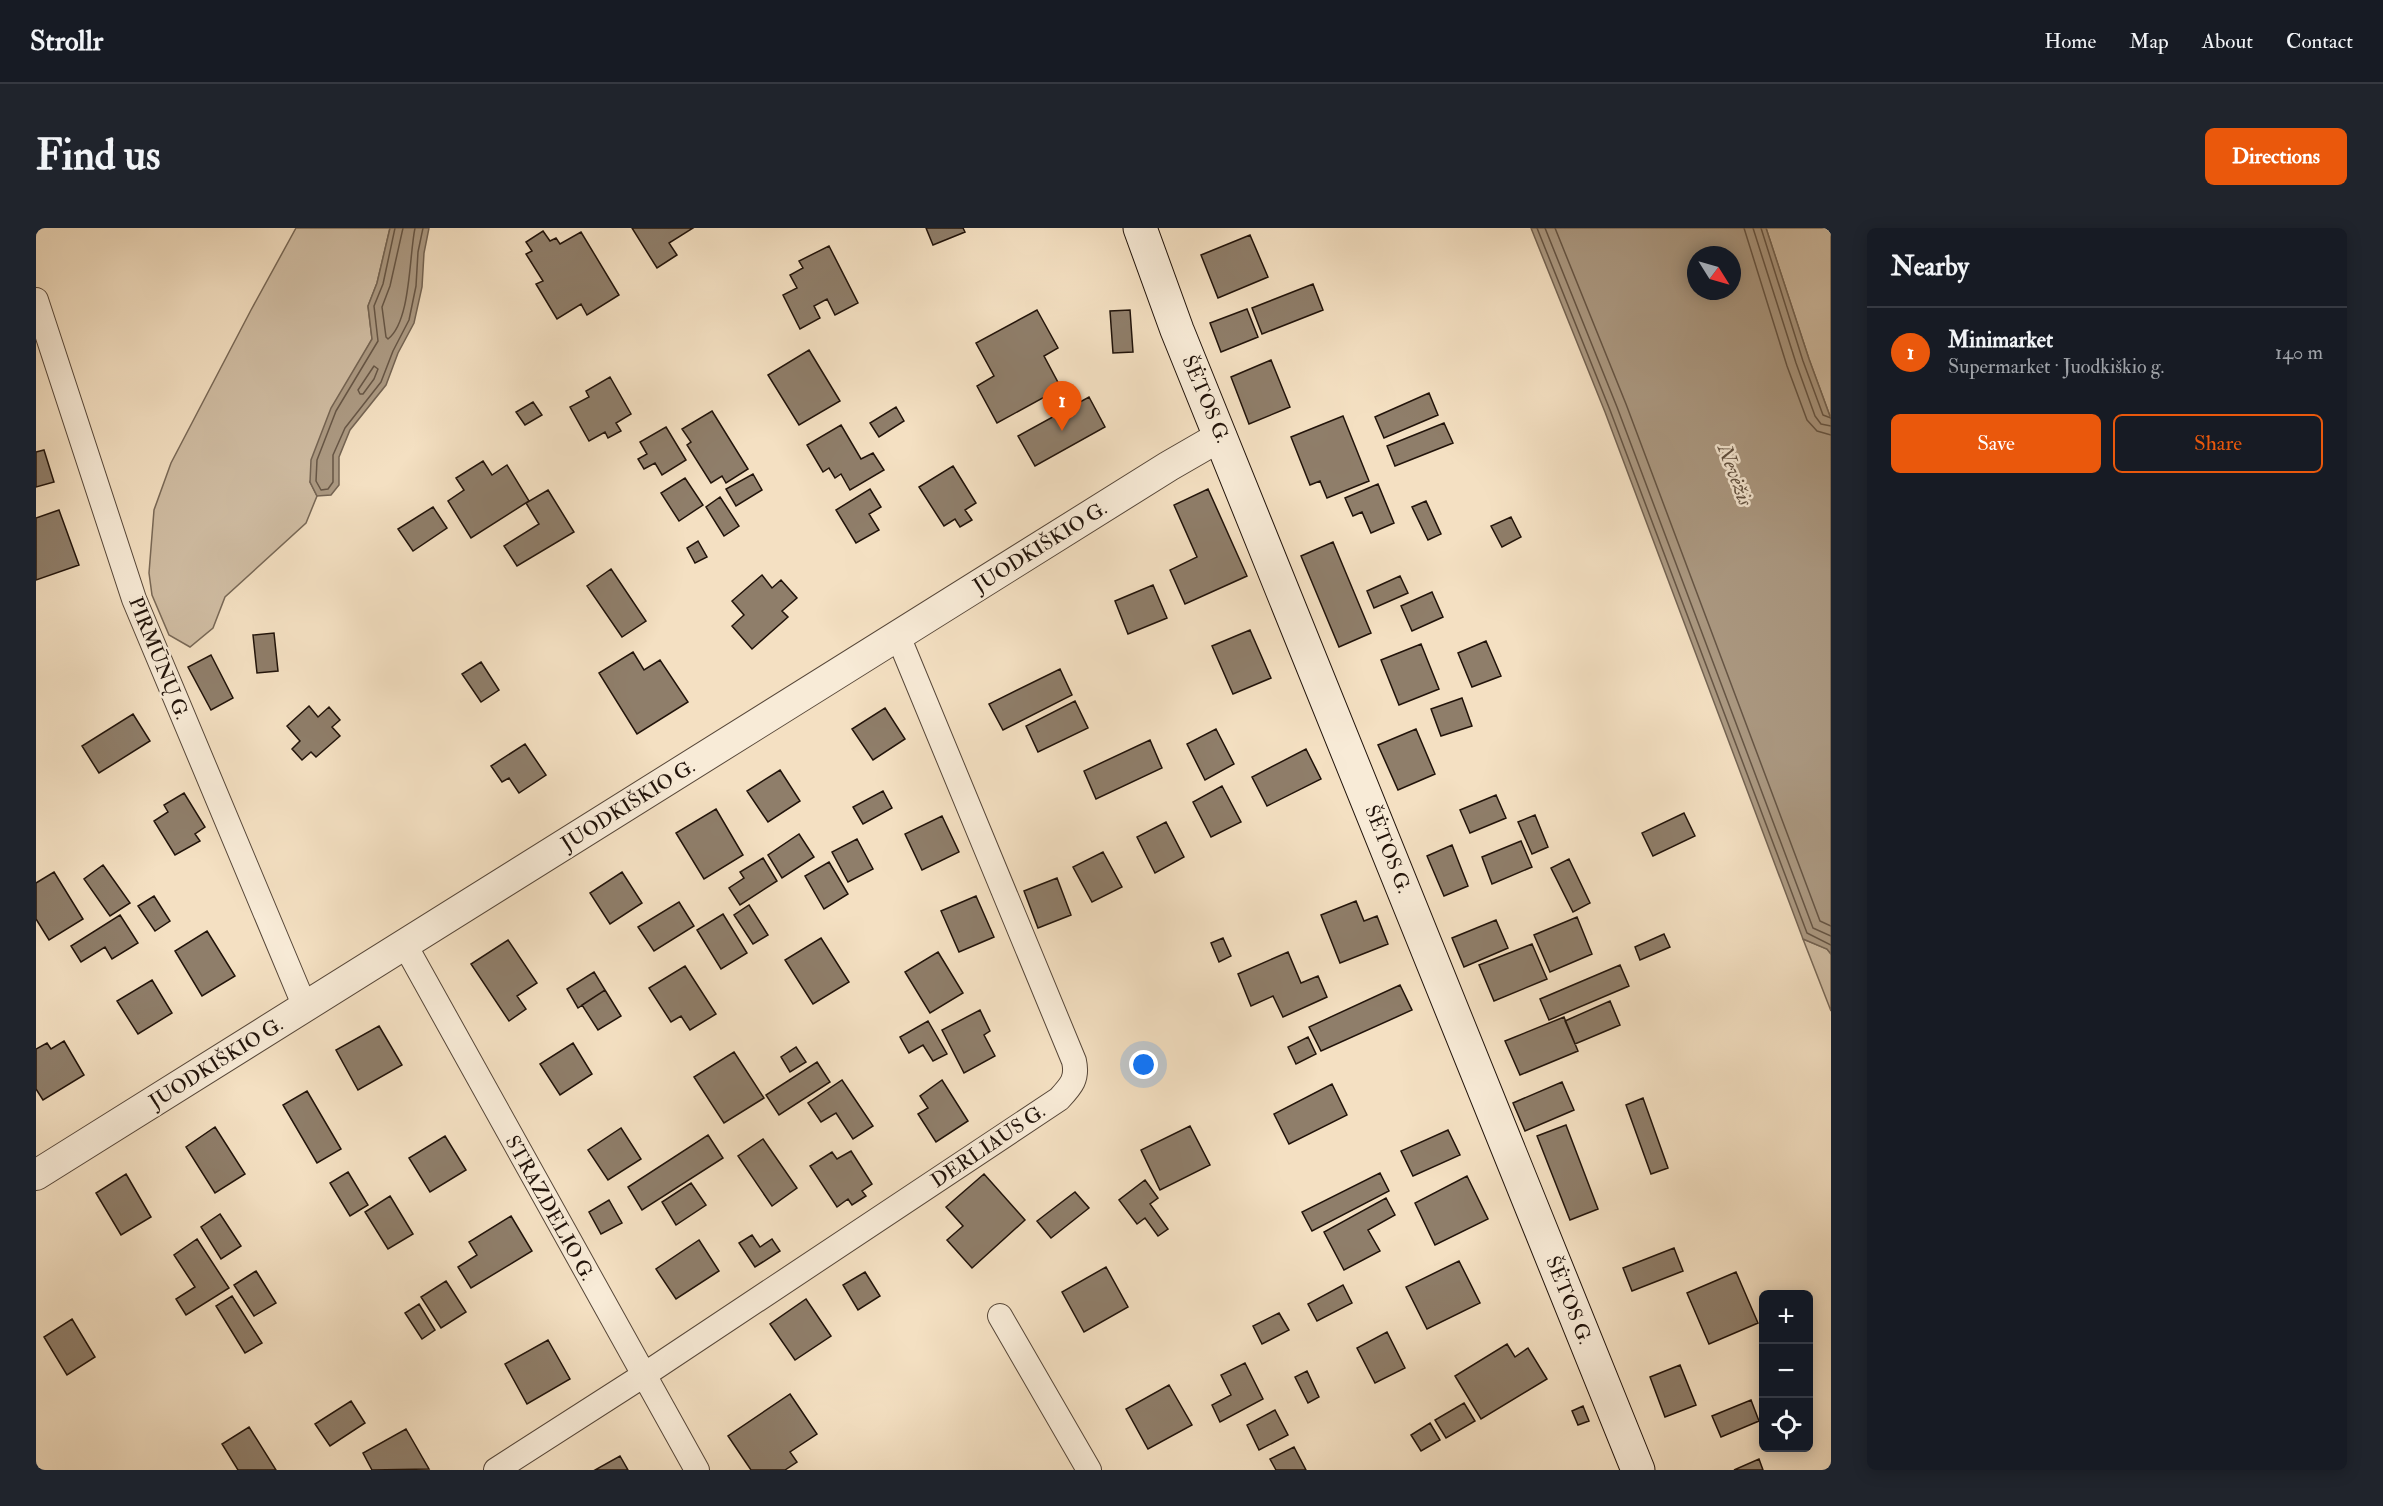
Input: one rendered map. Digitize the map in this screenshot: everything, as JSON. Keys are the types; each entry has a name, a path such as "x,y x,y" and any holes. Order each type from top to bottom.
{"main road":[{"name":"ŠĖTOS G.","path":"1140,228 1177,330 1638,1470"}],"street":[{"name":"PIRMŪNŲ G.","path":"36,300 134,599 305,1007"},
{"name":"JUODKIŠKIO G.","path":"36,1175 1221,436"},
{"name":"DERLIAUS G.","path":"496,1470 644,1375 1059,1099 1072,1085 1077,1074 1074,1061 898,636"},
{"name":"STRAZDELIO G.","path":"405,945 697,1470"},
{"path":"1000,1316 1089,1470"}],"shaded area":[{"path":"296,228 390,228 377,283 368,306 372,339 354,372 310,482 317,496 306,523 225,597 213,628 190,647 169,635 152,595 149,573 154,510 171,463"},
{"path":"1766,228 1831,228 1831,419 1809,359"},
{"path":"1803,939 1827,949 1831,954 1831,1011"}],"water":[{"path":"390,228 429,228 424,253 422,287 414,323 398,353 386,385 350,430 339,457 339,485 331,495 317,496 310,482 311,460 331,408 372,339 368,306 377,283"},
{"name":"Nevėžis","path":"1531,228 1766,228 1831,419 1831,954 1827,949 1803,939 1605,412"}],"building":[{"path":"632,228 693,228 669,243 677,255 657,268"},
{"path":"926,228 963,228 965,232 933,245"},
{"path":"543,231 550,241 556,238 560,244 581,232 619,295 587,315 581,304 557,319 536,284 543,281 526,254 532,251 526,242"},
{"path":"1250,235 1268,277 1218,298 1201,255"},
{"path":"829,246 858,303 835,315 827,299 814,306 820,318 800,329 783,295 797,288 790,275 803,268 799,261"},
{"path":"1313,284 1323,310 1262,334 1252,308"},
{"path":"1247,309 1258,337 1221,352 1210,323"},
{"path":"1037,310 1058,348 1044,356 1061,388 997,423 977,386 994,376 976,343"},
{"path":"1130,310 1133,352 1113,353 1110,311"},
{"path":"809,350 840,401 799,425 768,375"},
{"path":"1271,360 1290,407 1249,424 1231,377"},
{"path":"610,377 631,414 616,423 621,431 608,438 605,432 589,441 570,407 589,397 586,391"},
{"path":"1429,393 1438,415 1384,438 1375,417"},
{"path":"1089,397 1105,427 1035,466 1018,436"},
{"path":"533,402 542,415 525,425 516,412"},
{"path":"896,407 904,421 879,437 870,423"},
{"path":"712,411 748,469 726,483 722,476 711,483 687,445 691,442 682,429"},
{"path":"1343,416 1369,481 1327,498 1320,481 1310,485 1291,437"},
{"path":"1444,423 1453,443 1395,466 1387,446"},
{"path":"841,425 861,459 873,453 884,470 850,490 841,474 835,478 829,468 823,472 807,445"},
{"path":"666,427 686,460 662,475 655,463 644,469 638,459 647,454 640,442"},
{"path":"44,450 54,482 36,487 36,452"},
{"path":"483,461 492,475 507,465 529,501 471,538 448,501 464,490 456,478"},
{"path":"953,466 976,503 965,510 972,520 960,527 955,519 944,526 919,487"},
{"path":"753,474 762,490 736,506 726,489"},
{"path":"685,478 703,505 679,521 661,493"},
{"path":"1378,484 1394,523 1371,533 1362,512 1353,516 1345,498"},
{"path":"870,489 881,507 869,514 879,530 856,543 836,510"},
{"path":"1208,489 1247,576 1185,604 1170,570 1197,557 1174,505"},
{"path":"548,490 574,532 517,566 504,546 539,524 526,503"},
{"path":"720,497 739,526 724,536 706,507"},
{"path":"1426,501 1441,534 1428,540 1412,507"},
{"path":"433,507 447,528 413,551 398,529"},
{"path":"59,510 79,565 36,580 36,518"},
{"path":"1511,517 1521,537 1502,547 1491,526"},
{"path":"698,541 707,557 695,563 687,548"},
{"path":"1333,542 1371,633 1339,647 1301,556"},
{"path":"611,569 646,621 622,637 587,586"},
{"path":"762,575 772,588 781,580 797,598 782,611 788,617 752,649 732,626 744,615 732,601"},
{"path":"1400,576 1408,593 1374,608 1367,591"},
{"path":"1153,585 1167,618 1128,634 1115,601"},
{"path":"1432,592 1443,617 1412,631 1401,606"},
{"path":"1250,630 1271,678 1233,694 1212,646"},
{"path":"274,633 278,671 257,673 253,635"},
{"path":"1486,641 1501,676 1472,687 1458,653"},
{"path":"1421,644 1439,689 1399,705 1381,660"},
{"path":"633,652 644,670 660,660 688,702 637,734 599,673"},
{"path":"211,655 233,698 211,710 188,667"},
{"path":"481,662 499,690 481,702 462,674"},
{"path":"1060,669 1072,695 1003,730 989,704"},
{"path":"1462,698 1472,726 1441,736 1431,709"},
{"path":"1075,701 1088,728 1038,752 1026,726"},
{"path":"309,706 318,717 329,707 340,720 332,727 340,736 316,757 311,752 302,760 292,749 300,741 287,726"},
{"path":"885,708 905,739 873,760 852,729"},
{"path":"133,714 150,741 99,773 82,746"},
{"path":"1216,729 1234,764 1205,780 1187,744"},
{"path":"1416,729 1435,774 1398,790 1378,745"},
{"path":"1150,740 1162,768 1096,799 1084,771"},
{"path":"525,744 546,775 519,793 509,778 502,782 491,766"},
{"path":"1306,749 1321,779 1267,806 1252,777"},
{"path":"780,770 800,801 768,822 747,791"},
{"path":"1222,786 1241,822 1211,837 1193,802"},
{"path":"883,791 892,808 863,824 853,807"},
{"path":"184,793 205,827 195,834 200,841 175,855 154,821 168,812 164,805"},
{"path":"1496,795 1506,818 1470,833 1460,810"},
{"path":"716,809 743,855 704,879 676,833"},
{"path":"1684,813 1695,836 1653,856 1642,833"},
{"path":"1535,815 1548,847 1532,854 1518,822"},
{"path":"942,816 959,852 922,870 905,834"},
{"path":"1166,822 1184,857 1155,873 1137,837"},
{"path":"799,834 814,857 782,878 768,855"},
{"path":"857,839 873,869 848,882 832,852"},
{"path":"1521,841 1532,867 1492,884 1482,857"},
{"path":"1452,845 1468,886 1444,896 1427,856"},
{"path":"1103,852 1122,887 1092,902 1073,867"},
{"path":"763,858 777,881 740,905 729,888 744,878 740,872"},
{"path":"1569,859 1590,903 1573,912 1551,868"},
{"path":"829,862 848,894 824,909 805,876"},
{"path":"103,865 130,903 110,916 84,879"},
{"path":"54,872 83,919 49,940 36,919 36,883"},
{"path":"622,872 642,903 610,924 590,893"},
{"path":"1057,878 1071,915 1038,928 1024,891"},
{"path":"154,896 170,921 155,931 138,906"},
{"path":"976,896 994,937 959,952 941,911"},
{"path":"1356,901 1364,921 1377,916 1388,944 1340,963 1321,915"},
{"path":"679,902 694,926 654,951 638,927"},
{"path":"749,905 768,935 753,944 734,915"},
{"path":"723,914 747,953 721,969 697,930"},
{"path":"120,915 138,943 112,959 105,947 81,962 71,946"},
{"path":"1577,917 1592,954 1550,972 1534,935"},
{"path":"1496,920 1508,948 1464,967 1452,938"},
{"path":"207,931 235,976 202,996 175,951"},
{"path":"1664,934 1670,947 1640,960 1635,947"},
{"path":"821,938 849,982 813,1004 785,960"},
{"path":"1223,938 1231,956 1219,962 1211,943"},
{"path":"508,940 537,983 517,996 526,1009 509,1021 471,964"},
{"path":"1532,944 1547,979 1494,1001 1479,965"},
{"path":"938,952 963,993 930,1013 905,972"},
{"path":"1288,952 1301,983 1318,976 1327,997 1283,1017 1273,996 1251,1006 1238,974"},
{"path":"1620,965 1629,986 1549,1020 1540,999"},
{"path":"685,966 716,1014 690,1030 681,1016 671,1022 649,988"},
{"path":"594,972 605,990 578,1008 567,989"},
{"path":"152,980 172,1013 138,1034 117,1001"},
{"path":"1400,985 1412,1010 1321,1051 1309,1027"},
{"path":"605,990 621,1016 598,1030 582,1005"},
{"path":"1610,1001 1620,1025 1575,1044 1565,1021"},
{"path":"980,1010 990,1031 984,1035 995,1056 964,1073 942,1030"},
{"path":"1564,1017 1578,1051 1520,1075 1505,1041"},
{"path":"928,1021 947,1054 933,1061 923,1045 909,1053 900,1037"},
{"path":"379,1026 402,1065 358,1090 336,1050"},
{"path":"1308,1037 1316,1054 1296,1064 1288,1047"},
{"path":"64,1041 84,1075 43,1100 36,1089 36,1049 47,1043 51,1049"},
{"path":"573,1043 592,1074 560,1095 540,1064"},
{"path":"796,1047 806,1062 790,1072 781,1057"},
{"path":"734,1052 764,1098 724,1123 694,1077"},
{"path":"817,1062 830,1082 779,1115 766,1095"},
{"path":"842,1080 873,1126 853,1139 836,1113 821,1122 808,1103"},
{"path":"942,1080 968,1121 936,1142 918,1114 928,1108 920,1096"},
{"path":"1562,1082 1574,1110 1525,1131 1513,1103"},
{"path":"1332,1084 1347,1115 1289,1144 1274,1114"},
{"path":"307,1091 341,1149 317,1163 283,1105"},
{"path":"1643,1098 1668,1168 1651,1174 1626,1105"},
{"path":"1566,1125 1598,1209 1570,1220 1537,1136"},
{"path":"1190,1126 1210,1165 1160,1190 1141,1150"},
{"path":"215,1127 245,1174 215,1193 186,1147"},
{"path":"621,1128 641,1159 608,1180 588,1150"},
{"path":"1448,1130 1460,1155 1413,1176 1401,1151"},
{"path":"708,1135 723,1158 642,1210 628,1187"},
{"path":"445,1136 466,1170 430,1192 409,1158"},
{"path":"763,1139 797,1188 772,1206 738,1156"},
{"path":"851,1151 872,1184 862,1191 866,1196 852,1205 848,1199 837,1207 810,1166 832,1152 837,1159"},
{"path":"348,1172 368,1205 350,1216 330,1183"},
{"path":"1380,1173 1389,1191 1312,1231 1302,1212"},
{"path":"126,1174 151,1217 121,1235 96,1193"},
{"path":"984,1174 1025,1220 972,1268 947,1240 963,1226 946,1207"},
{"path":"1467,1176 1488,1219 1435,1245 1415,1203"},
{"path":"1145,1180 1158,1198 1150,1204 1168,1229 1158,1236 1145,1218 1137,1224 1119,1200"},
{"path":"691,1183 706,1205 676,1225 662,1202"},
{"path":"1075,1192 1089,1208 1051,1238 1037,1221"},
{"path":"390,1196 413,1234 388,1249 365,1212"},
{"path":"1386,1198 1395,1215 1368,1230 1380,1251 1344,1270 1324,1232"},
{"path":"609,1200 622,1223 601,1234 589,1212"},
{"path":"220,1214 241,1246 221,1259 201,1227"},
{"path":"511,1216 532,1251 471,1288 458,1267 477,1255 469,1242"},
{"path":"752,1235 760,1247 772,1239 780,1251 755,1267 739,1243"},
{"path":"197,1239 229,1288 186,1315 176,1299 195,1287 174,1255"},
{"path":"699,1240 719,1271 676,1299 656,1269"},
{"path":"1674,1248 1683,1271 1632,1291 1623,1268"},
{"path":"1459,1261 1480,1303 1427,1329 1406,1287"},
{"path":"1106,1267 1128,1307 1084,1332 1062,1292"},
{"path":"256,1271 276,1303 254,1316 234,1285"},
{"path":"865,1272 880,1296 858,1310 843,1285"},
{"path":"1736,1272 1758,1323 1709,1344 1687,1293"},
{"path":"446,1281 466,1312 441,1328 421,1297"},
{"path":"1343,1285 1352,1303 1317,1321 1308,1304"},
{"path":"232,1296 262,1343 245,1353 216,1306"},
{"path":"806,1299 831,1336 795,1360 770,1324"},
{"path":"419,1304 435,1330 422,1339 405,1313"},
{"path":"1279,1313 1289,1330 1262,1344 1253,1326"},
{"path":"72,1319 95,1357 67,1375 44,1337"},
{"path":"1387,1332 1405,1368 1375,1383 1357,1348"},
{"path":"548,1340 570,1379 527,1404 505,1364"},
{"path":"1507,1344 1515,1357 1528,1348 1547,1379 1481,1419 1455,1376"},
{"path":"1245,1363 1263,1399 1220,1422 1212,1405 1231,1395 1221,1375"},
{"path":"1680,1365 1696,1405 1665,1417 1650,1377"},
{"path":"1307,1371 1319,1397 1308,1403 1295,1377"},
{"path":"1169,1385 1192,1425 1148,1449 1126,1409"},
{"path":"790,1394 817,1434 790,1452 797,1462 785,1470 751,1470 728,1436"},
{"path":"1751,1400 1759,1421 1721,1437 1712,1416"},
{"path":"351,1401 365,1423 330,1446 315,1424"},
{"path":"1464,1403 1475,1421 1446,1438 1435,1420"},
{"path":"1583,1406 1589,1421 1578,1425 1572,1411"},
{"path":"1275,1410 1288,1435 1259,1450 1247,1425"},
{"path":"1430,1423 1440,1440 1421,1451 1411,1435"},
{"path":"249,1427 276,1470 238,1470 222,1444"},
{"path":"406,1429 429,1469 372,1470 363,1453"},
{"path":"1294,1447 1306,1470 1276,1470 1270,1459"},
{"path":"620,1456 628,1470 595,1470"},
{"path":"1759,1459 1763,1470 1734,1470"}],"place":[{"name":"Minimarket","path":"1062,431"}]}
